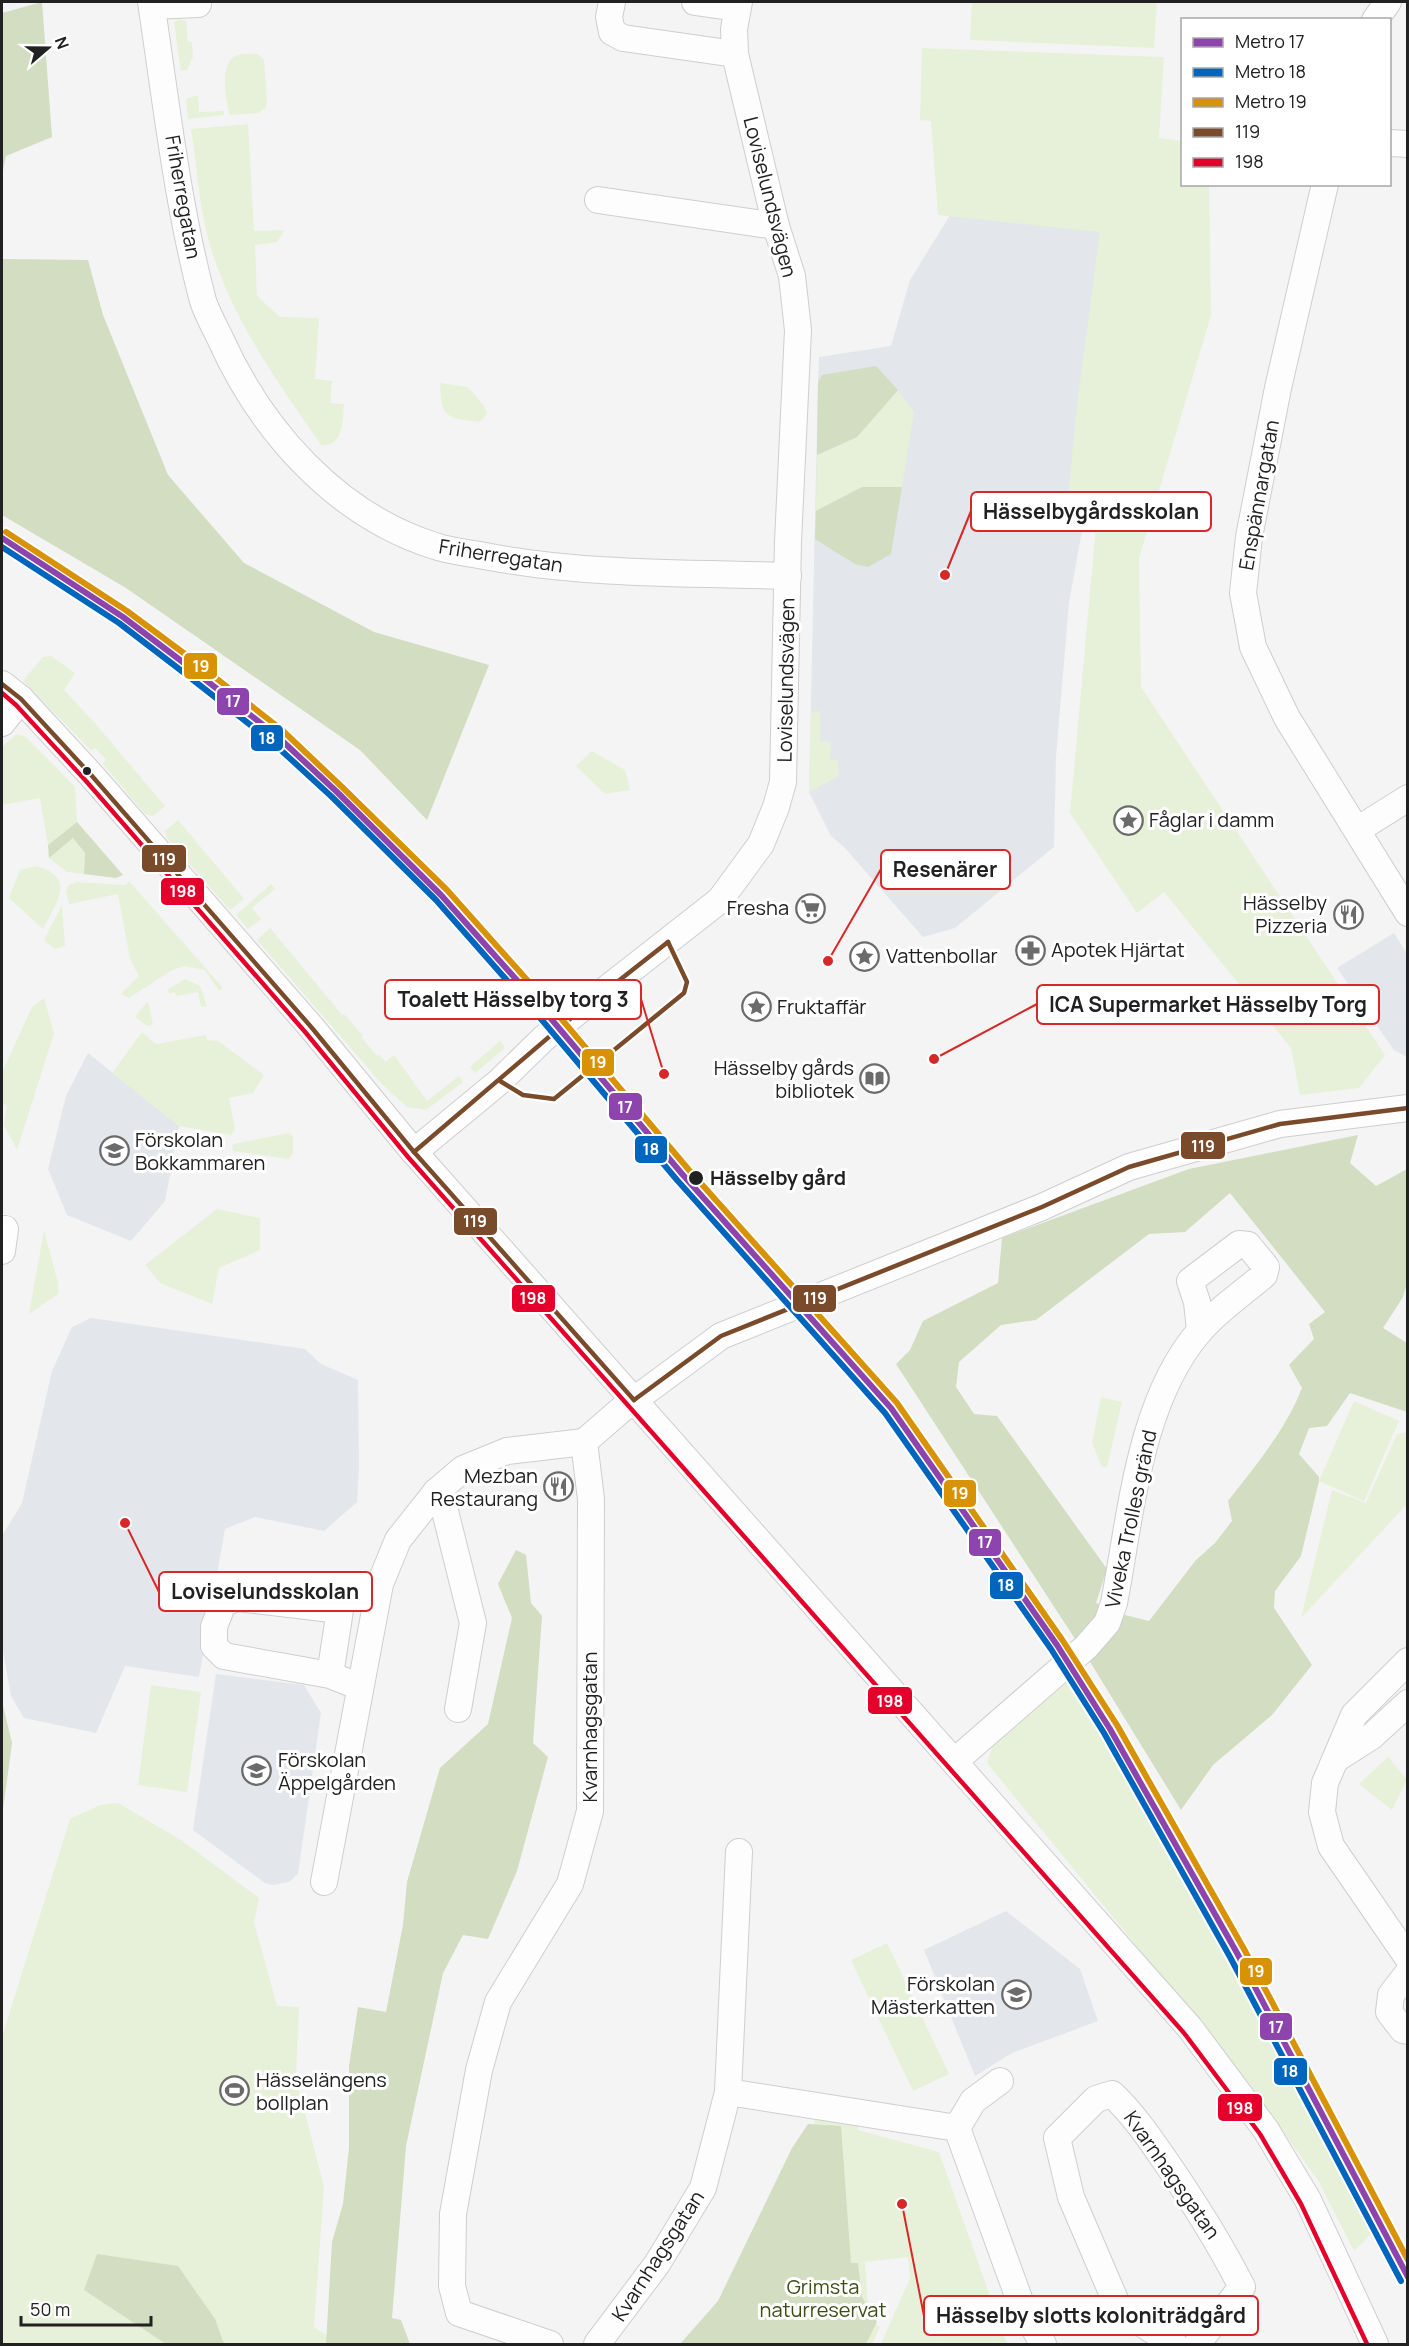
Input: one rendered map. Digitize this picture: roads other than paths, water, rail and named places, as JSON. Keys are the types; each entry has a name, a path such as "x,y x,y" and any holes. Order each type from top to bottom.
{"street":[{"path":"152,4 198,4 198,2"},
{"path":"612,2 609,17 612,32 623,38 737,64"},
{"name":"Loviselundsvägen","path":"414,1152 500,1081 578,1010 720,900 761,844 783,782 788,576 798,330 792,276 776,226 737,64 738,5 695,2"},
{"path":"1377,18 1389,2"},
{"name":"Friherregatan","path":"152,4 184,213 204,303 233,368 272,429 316,476 381,522 435,547 519,562 605,570 788,576"},
{"path":"1391,143 1407,144"},
{"name":"Enspännargatan","path":"1326,186 1278,388 1249,537 1243,593 1253,647 1287,718 1407,913"},
{"path":"598,200 776,226"},
{"path":"11,691 92,776 312,1028 414,1152 1190,2028 1266,2130 1308,2200 1375,2344"},
{"path":"2,723 11,691"},
{"path":"1357,830 1405,794"},
{"path":"324,1882 380,1584 398,1540 436,1492 463,1469 507,1451 584,1442 634,1400 721,1335 1042,1207 1129,1167 1280,1124 1407,1108"},
{"name":"Viveka Trolles gränd","path":"955,1761 1086,1647 1107,1623 1114,1603 1145,1445 1164,1385 1181,1354 1200,1330"},
{"name":"Kvarnhagsgatan","path":"550,2344 459,2313 452,2286 453,2214 479,2070 498,2002 570,1884 590,1811 591,1499 584,1442"},
{"path":"436,1492 445,1511 473,1623 459,1709"},
{"path":"330,1675 340,1610 238,1598 223,1603 214,1627 214,1646 224,1656 330,1675 360,1687"},
{"path":"1407,1662 1354,1715 1325,1783 1322,1812 1331,1846 1407,1960 1391,1995 1389,2012 1403,2030 1407,2031"},
{"path":"1336,1759 1372,1736 1407,1703"},
{"name":"Kvarnhagsgatan","path":"597,2344 657,2264 703,2188 728,2092 739,1852"},
{"path":"957,2128 973,2101 1000,2081"},
{"path":"728,2092 957,2128"},
{"name":"Kvarnhagsgatan","path":"1174,2344 1119,2309 1071,2197 1057,2138 1096,2099 1112,2094 1131,2112 1195,2203 1217,2238 1242,2287 1197,2344"},
{"path":"957,2128 1021,2304 1043,2344"}],"railway":[{"path":"982,1540 1027,1587"}],"metro line":[{"name":"19","path":"6,532 127,611 193,660 282,730 342,787 447,890 553,1009 689,1170 897,1403 1063,1641 1117,1725 1244,1949 1408,2260"},
{"name":"17","path":"2,538 123,617 188,666 277,736 337,792 441,895 547,1014 683,1175 891,1408 1057,1645 1110,1729 1237,1953 1408,2277"},
{"name":"18","path":"2,547 119,623 272,742 332,797 436,900 541,1019 677,1180 885,1413 1051,1649 1104,1733 1230,1957 1401,2281"}],"place":[{"name":"Hässelbygårdsskolan","path":"945,575"},
{"name":"Fåglar i damm","path":"1128,820"},
{"name":"Fresha","path":"810,908"},
{"name":"Hässelby Pizzeria","path":"1348,914"},
{"name":"Apotek Hjärtat","path":"1030,950"},
{"name":"Vattenbollar","path":"865,956"},
{"name":"Resenärer","path":"828,961"},
{"name":"Fruktaffär","path":"756,1007"},
{"name":"ICA Supermarket Hässelby Torg","path":"934,1059"},
{"name":"Toalett Hässelby torg 3","path":"664,1074"},
{"name":"Hässelby gårds bibliotek","path":"875,1079"},
{"name":"Förskolan Bokkammaren","path":"114,1151"},
{"name":"Hässelby gård","path":"696,1178"},
{"name":"Mezban Restaurang","path":"559,1487"},
{"name":"Loviselundsskolan","path":"125,1523"},
{"name":"Förskolan Äppelgården","path":"257,1771"},
{"name":"Förskolan Mästerkatten","path":"1016,1995"},
{"name":"Hässelängens bollplan","path":"235,2091"},
{"name":"Hässelby slotts koloniträdgård","path":"902,2204"}],"park label":[{"name":"Grimsta naturreservat","path":"823,2298"}]}
